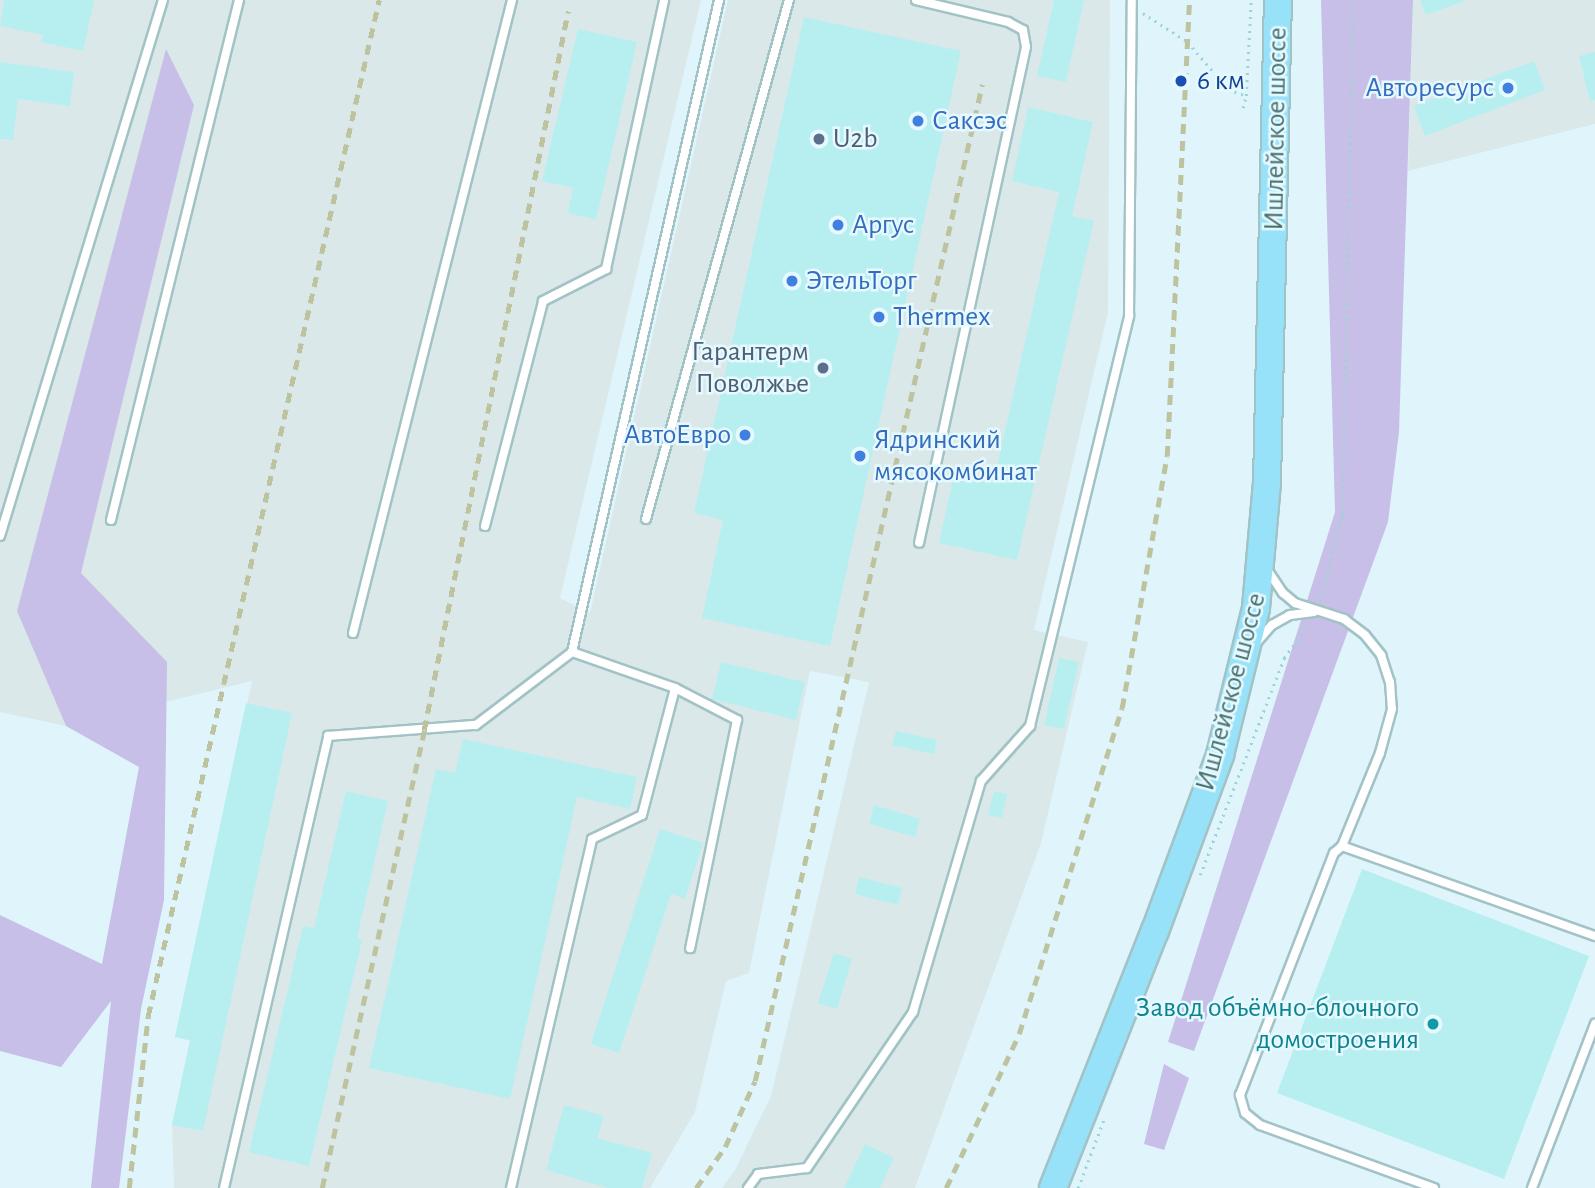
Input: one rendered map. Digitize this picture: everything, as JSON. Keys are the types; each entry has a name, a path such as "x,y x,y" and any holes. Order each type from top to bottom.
{"main road":[{"name":"Ишлейское шоссе","path":"1052,1188 1155,931 1220,755 1245,662 1263,560 1267,482 1278,0"}],"lane":[{"path":"0,536 163,0"},
{"path":"111,520 239,0"},
{"path":"353,633 512,0"},
{"path":"485,526 543,301 606,269 664,0"},
{"path":"225,1188 328,736 476,725 572,652 719,0"},
{"path":"646,519 789,0"},
{"path":"916,0 1008,22 1023,30 1026,47 919,543"},
{"path":"748,1188 758,1174 807,1168 913,1012 981,781 1030,726 1055,635 1129,316 1132,3"},
{"path":"1263,560 1283,593 1296,603 1344,619 1365,635 1381,655 1390,682 1392,709 1380,752 1342,846 1334,853 1240,1095 1245,1113 1260,1125 1434,1188"},
{"path":"1245,662 1272,625 1290,615 1317,612"},
{"path":"572,652 675,688 737,720 690,948"},
{"path":"511,1188 592,839 642,815 675,688"},
{"path":"1342,846 1595,936"},
{"path":"1532,1188 1595,1024"}],"path":[{"path":"1243,108 1246,96 1251,0"},
{"path":"1132,3 1188,42 1228,89 1246,96"}],"shaded area":[{"path":"0,0 701,0 560,598 590,613 728,0 1110,0 1108,312 1034,630 1088,642 1041,843 915,1188 722,1188 735,1170 771,1096 869,682 810,671 749,973 726,981 695,1112 650,1188 174,1188 172,1125 190,1041 175,1037 252,681 66,726 0,712"},
{"path":"1321,0 1413,0 1399,432 1388,522 1194,1051 1168,1042 1335,512"},
{"path":"1413,0 1595,0 1595,124 1408,171"},
{"path":"166,49 194,105 81,573 167,662 164,900 141,1009 119,1188 91,1188 111,1001 61,1067 0,1051 0,915 102,964 139,767 66,726 17,611"},
{"path":"1164,1064 1189,1078 1164,1150 1144,1144"}],"building":[{"path":"4,0 94,0 83,51 41,42 43,35 0,26"},
{"path":"1054,0 1084,0 1066,82 1037,76"},
{"path":"1420,0 1463,0 1464,1 1426,15"},
{"path":"804,17 961,51 830,646 702,618 723,520 694,513"},
{"path":"578,29 637,42 596,220 568,213 573,188 542,181"},
{"path":"1595,52 1595,100 1590,101 1579,56"},
{"path":"1534,61 1545,90 1425,136 1414,106"},
{"path":"0,62 74,72 70,106 18,99 13,140 0,139"},
{"path":"1028,107 1093,122 1072,216 1094,221 1017,560 939,543 955,470 994,479 1059,192 1012,181"},
{"path":"1059,658 1079,662 1064,729 1044,725"},
{"path":"721,662 805,682 796,720 712,699"},
{"path":"246,703 292,713 203,1131 172,1125 190,1040 175,1037"},
{"path":"896,731 937,740 934,754 892,745"},
{"path":"463,739 637,777 630,809 577,797 510,1099 369,1068 436,769 455,773"},
{"path":"346,791 388,801 357,938 362,940 309,1166 249,1152 303,926 314,928"},
{"path":"994,791 1007,794 1002,818 988,815"},
{"path":"874,805 920,819 915,837 869,824"},
{"path":"660,829 703,843 685,899 671,894 619,1053 591,1044"},
{"name":"Завод объёмно-блочного домостроения","path":"1362,869 1589,956 1504,1179 1277,1093"},
{"path":"859,877 902,888 898,905 855,894"},
{"path":"834,953 852,959 837,1009 818,1003"},
{"path":"564,1105 604,1116 597,1138 652,1153 642,1188 608,1188 546,1170"},
{"path":"865,1144 894,1158 880,1188 844,1188"}],"railway":[{"path":"129,1188 148,1016 379,0"},
{"path":"946,1188 1019,1034 1122,708 1167,456 1189,0"},
{"path":"322,1188 424,730 568,11"},
{"path":"696,1188 725,1147 755,1081 982,85"}],"place":[{"name":"6 км","path":"1181,81"},
{"name":"Авторесурс","path":"1508,88"},
{"name":"Саксэс","path":"918,121"},
{"name":"U2b","path":"819,139"},
{"name":"Аргус","path":"838,225"},
{"name":"ЭтельТорг","path":"792,281"},
{"name":"Thermex","path":"879,317"},
{"name":"Гарантерм Поволжье","path":"823,368"},
{"name":"АвтоЕвро","path":"745,435"},
{"name":"Ядринский мясокомбинат","path":"860,456"},
{"name":"Завод объёмно-блочного домостроения","path":"1433,1024"}]}
